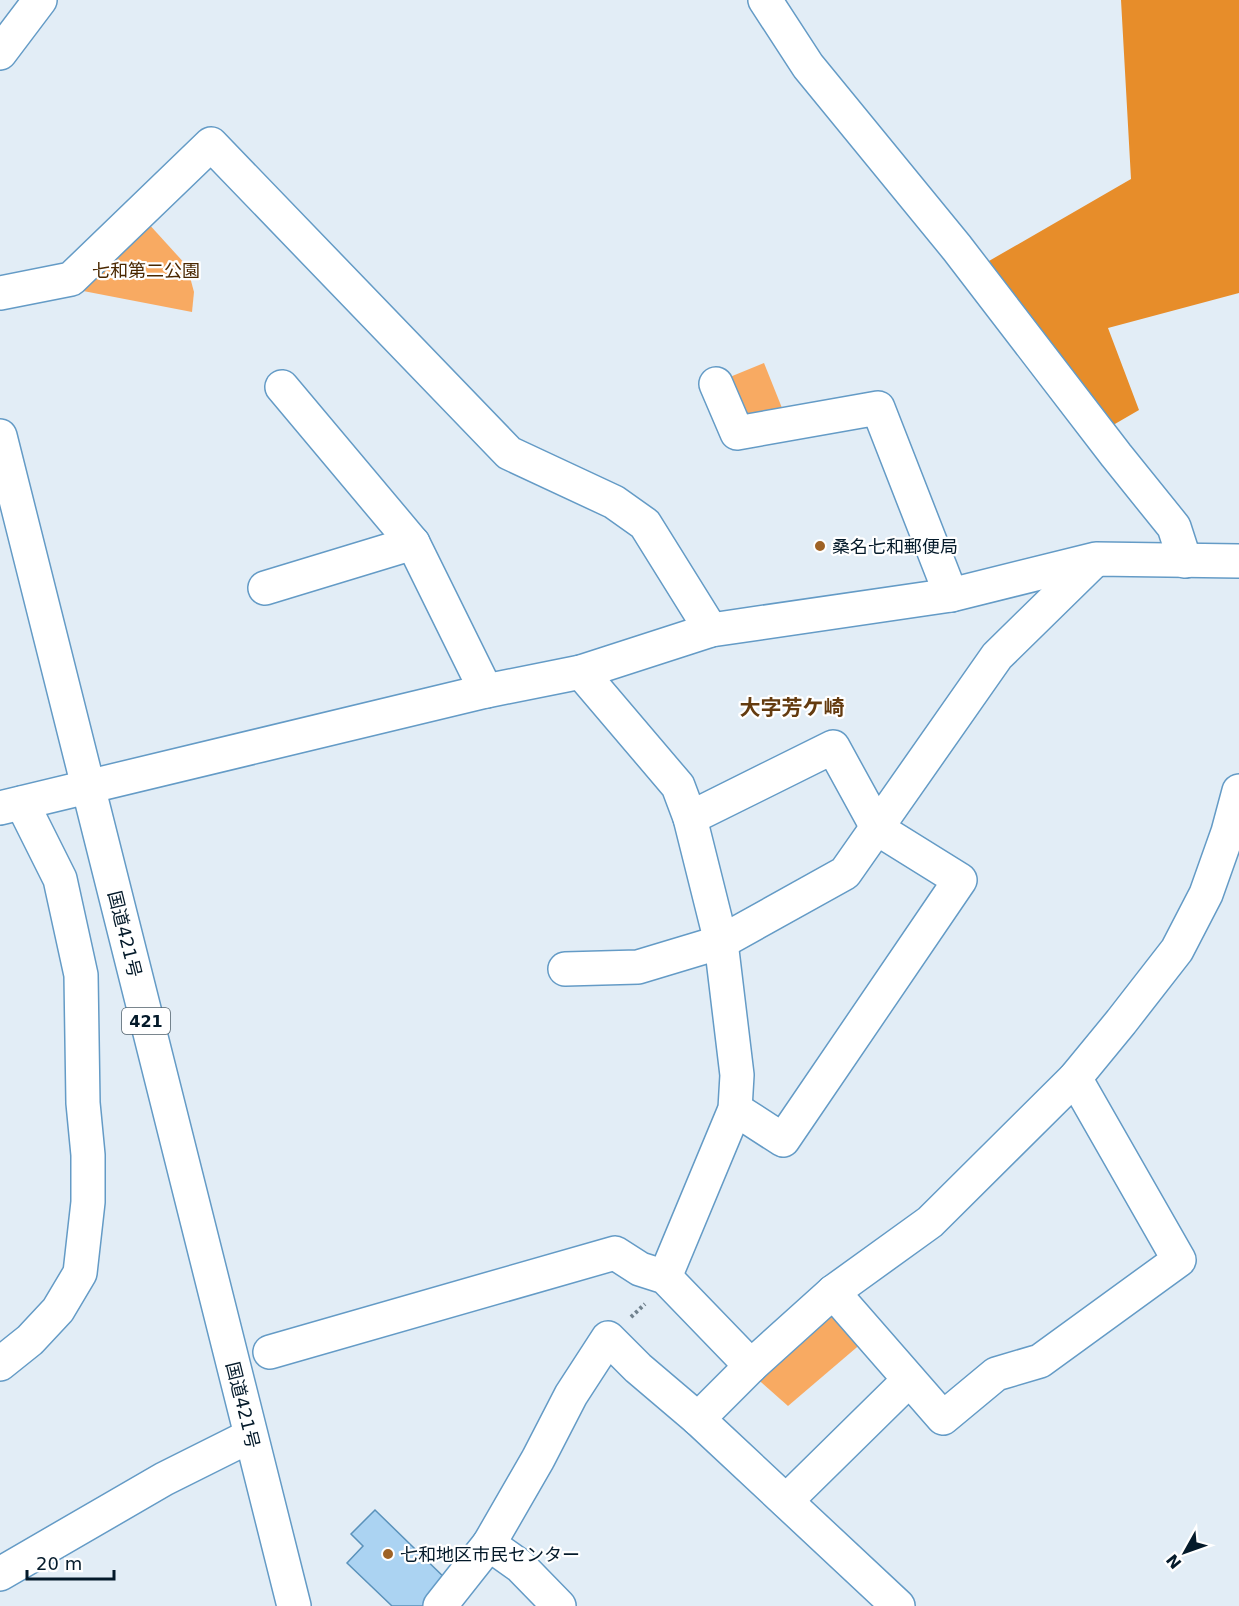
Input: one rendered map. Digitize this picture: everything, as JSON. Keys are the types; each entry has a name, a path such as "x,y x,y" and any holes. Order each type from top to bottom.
{"main road":[{"path":"0,53 40,0"},
{"path":"765,0 807,66 957,248 1174,528 1185,561"},
{"path":"0,293 71,279 211,144 509,453 614,502 645,524 711,630"},
{"path":"716,384 736,433 878,408 951,595"},
{"path":"282,387 413,543 486,691"},
{"name":"国道421号","path":"0,436 294,1606"},
{"path":"265,588 413,543"},
{"path":"565,969 638,967 721,942 845,873 997,656 1096,559"},
{"path":"0,1364 30,1340 58,1310 80,1273 88,1202 81,975 60,879 11,806 486,691 581,672 711,630 951,595 1096,559 1239,561"},
{"path":"581,672 678,786 690,818 721,942 737,1075 735,1109 667,1279"},
{"path":"690,818 833,747 878,829 960,880 783,1140 735,1109"},
{"path":"698,1419 751,1366 833,1292 930,1222 1075,1078 1177,950 1206,894 1228,832 1239,791"},
{"path":"833,1292 943,1418 996,1374 1040,1361 1179,1260 1075,1078"},
{"path":"270,1352 615,1253 640,1269 667,1279 751,1366"},
{"path":"440,1606 489,1544 538,1459 571,1395 608,1338 898,1606"},
{"path":"786,1501 909,1380"},
{"path":"0,1574 164,1479 250,1436"},
{"path":"489,1544 520,1566 559,1606"}],"path":[{"path":"608,1338 667,1279"}],"green space":[{"name":"七和第二公園","path":"147,222 187,266 194,292 192,312 78,290"},
{"path":"764,363 782,408 743,424 725,379"},
{"path":"826,1311 840,1315 863,1342 788,1406 754,1376"}],"shaded area":[{"path":"1121,0 1239,0 1239,293 1108,328 1139,410 1108,428 982,265 1131,179"}],"building":[{"name":"七和地区市民センター","path":"375,1510 451,1584 430,1606 392,1606 347,1563 363,1546 351,1534"}],"place":[{"name":"桑名七和郵便局","path":"820,546"},
{"name":"七和地区市民センター","path":"388,1554"}],"district":[{"name":"大字芳ケ崎","path":"792,708"}]}
